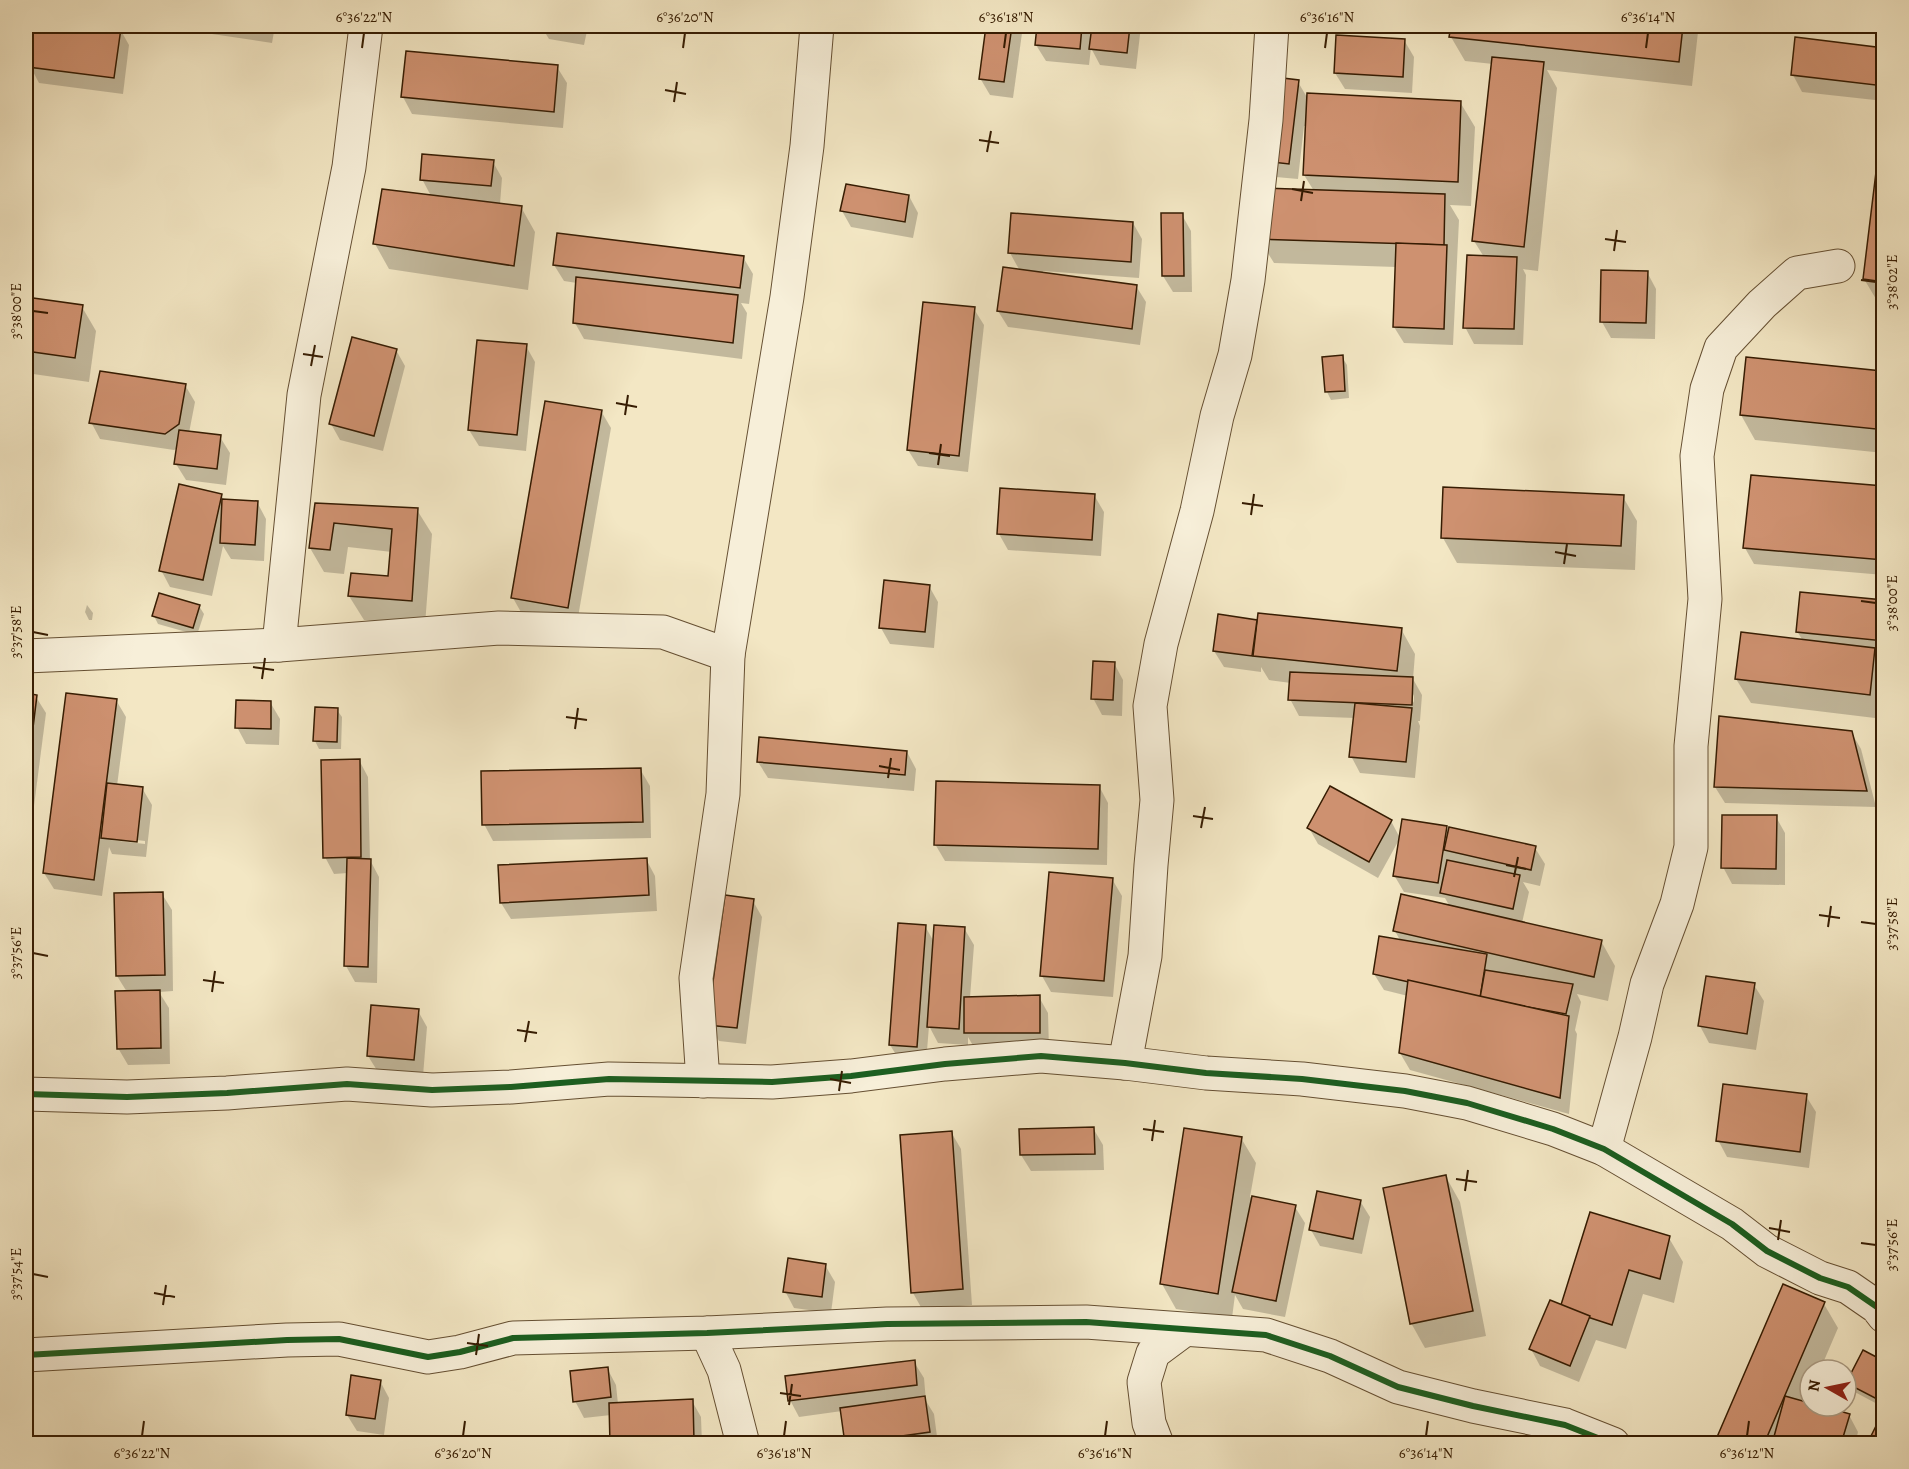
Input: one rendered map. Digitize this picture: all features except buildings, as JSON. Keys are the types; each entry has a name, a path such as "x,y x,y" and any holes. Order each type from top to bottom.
{"street":[{"path":"279,645 304,395 349,167 366,26"},
{"path":"703,1081 696,978 723,794 728,655 787,297 807,146 817,26"},
{"path":"1125,1063 1145,956 1157,800 1150,706 1161,644 1197,511 1217,416 1235,356 1248,280 1266,120 1272,26"},
{"path":"1604,1149 1647,984 1677,904 1691,847 1691,746 1705,599 1697,456 1707,389 1721,348 1762,304 1797,273 1838,266"},
{"path":"26,656 279,645 499,628 663,632 728,655"},
{"path":"26,1094 127,1097 227,1093 347,1084 432,1090 512,1088 609,1079 772,1082 851,1077 945,1064 1041,1056 1206,1073 1302,1079 1405,1091 1467,1103 1553,1129 1604,1149 1732,1224 1767,1251 1820,1278 1848,1287 1877,1307 1884,1316"},
{"path":"26,1354 339,1339 428,1357 460,1352 513,1338 707,1333 887,1324 1086,1322 1266,1335 1330,1356 1398,1387 1473,1406 1565,1425 1593,1440"},
{"path":"1157,1443 1149,1423 1144,1382 1153,1353 1184,1330"},
{"path":"707,1333 724,1370 743,1443"}],"cycle path":[{"path":"26,1094 127,1097 227,1093 347,1084 432,1090 511,1087 609,1079 772,1082 1041,1056 1206,1073 1302,1079 1405,1091 1467,1103 1553,1129 1604,1149 1732,1224 1767,1251 1820,1278 1848,1287 1877,1307 1884,1316"},
{"path":"26,1355 339,1339 428,1357 460,1352 513,1338 707,1333 887,1324 1086,1322 1266,1335 1330,1356 1398,1387 1473,1406 1565,1425 1613,1444"}]}
